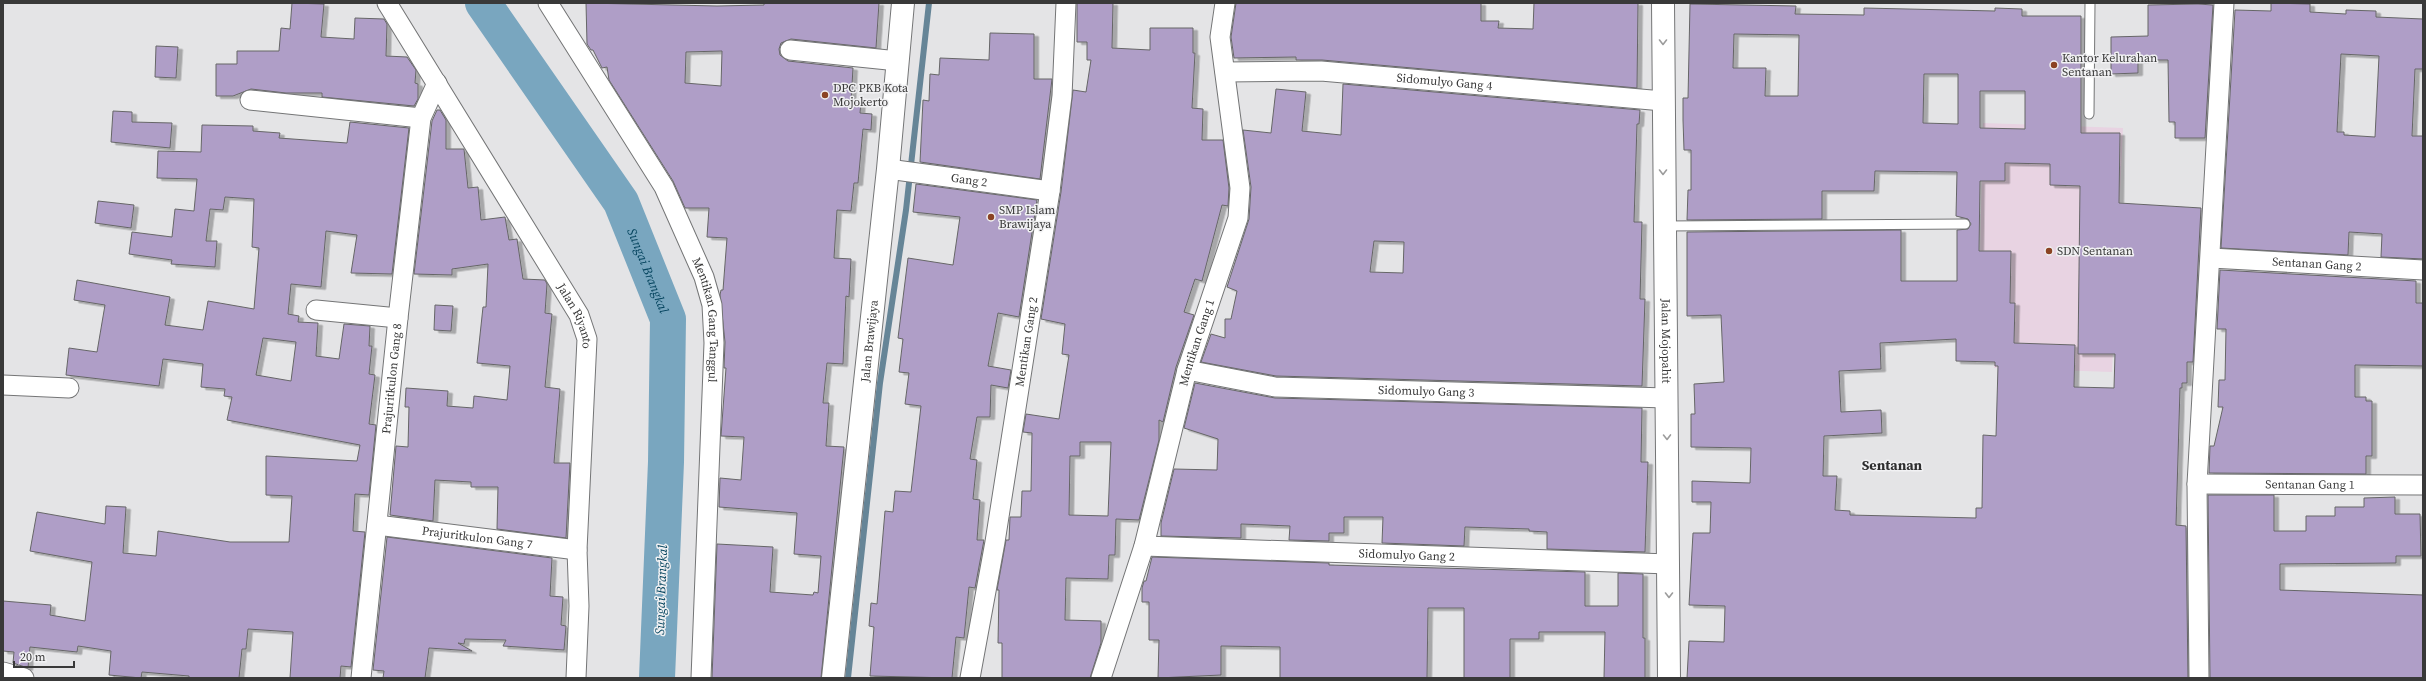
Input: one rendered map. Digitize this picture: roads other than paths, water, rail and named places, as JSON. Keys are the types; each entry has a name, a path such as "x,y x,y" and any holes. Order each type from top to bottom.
{"main road":[{"name":"Jalan Brawijaya","path":"833,678 896,170 898,61 903,3"},
{"name":"Jalan Mojopahit","path":"1663,3 1669,678"}],"street":[{"name":"Jalan Riyanto","path":"387,3 579,315 587,339 577,550 579,606 576,678"},
{"name":"Mentikan Gang Tanggul","path":"548,3 664,187 704,276 712,305 714,343 701,678"},
{"name":"Mentikan Gang 2","path":"970,678 994,542 1050,191 1062,96 1066,3"},
{"name":"Mentikan Gang 1","path":"1101,678 1144,546 1187,370 1238,218 1240,188 1220,37 1225,3"},
{"path":"2199,678 2197,484 2211,258 2224,3"},
{"path":"790,50 898,61"},
{"name":"Sidomulyo Gang 4","path":"1225,72 1321,71 1663,101"},
{"name":"Prajuritkulon Gang 8","path":"361,678 398,318 421,118 437,83"},
{"path":"250,100 421,118"},
{"name":"Gang 2","path":"896,170 1050,191"},
{"name":"Sentanan Gang 2","path":"2211,258 2423,270"},
{"path":"316,310 398,318"},
{"name":"Sidomulyo Gang 3","path":"1187,370 1275,387 1667,398"},
{"path":"3,385 69,388"},
{"name":"Sentanan Gang 1","path":"2197,484 2423,485"},
{"name":"Prajuritkulon Gang 7","path":"377,525 577,550"},
{"name":"Sidomulyo Gang 2","path":"1144,546 1669,564"},
{"path":"3,672 24,678"}],"lane":[{"path":"2089,114 2090,3"},
{"path":"1664,226 1965,224"}],"waterway":[{"name":"Sungai Brangkal","path":"483,3 621,202 668,319 666,462 657,678"},
{"path":"848,678 880,383 906,210 929,3"}],"place":[{"name":"Kantor Kelurahan Sentanan","path":"2054,65"},
{"name":"DPC PKB Kota Mojokerto","path":"825,95"},
{"name":"SMP Islam Brawijaya","path":"991,217"},
{"name":"SDN Sentanan","path":"2049,251"}],"district":[{"name":"Sentanan","path":"1892,465"}]}
